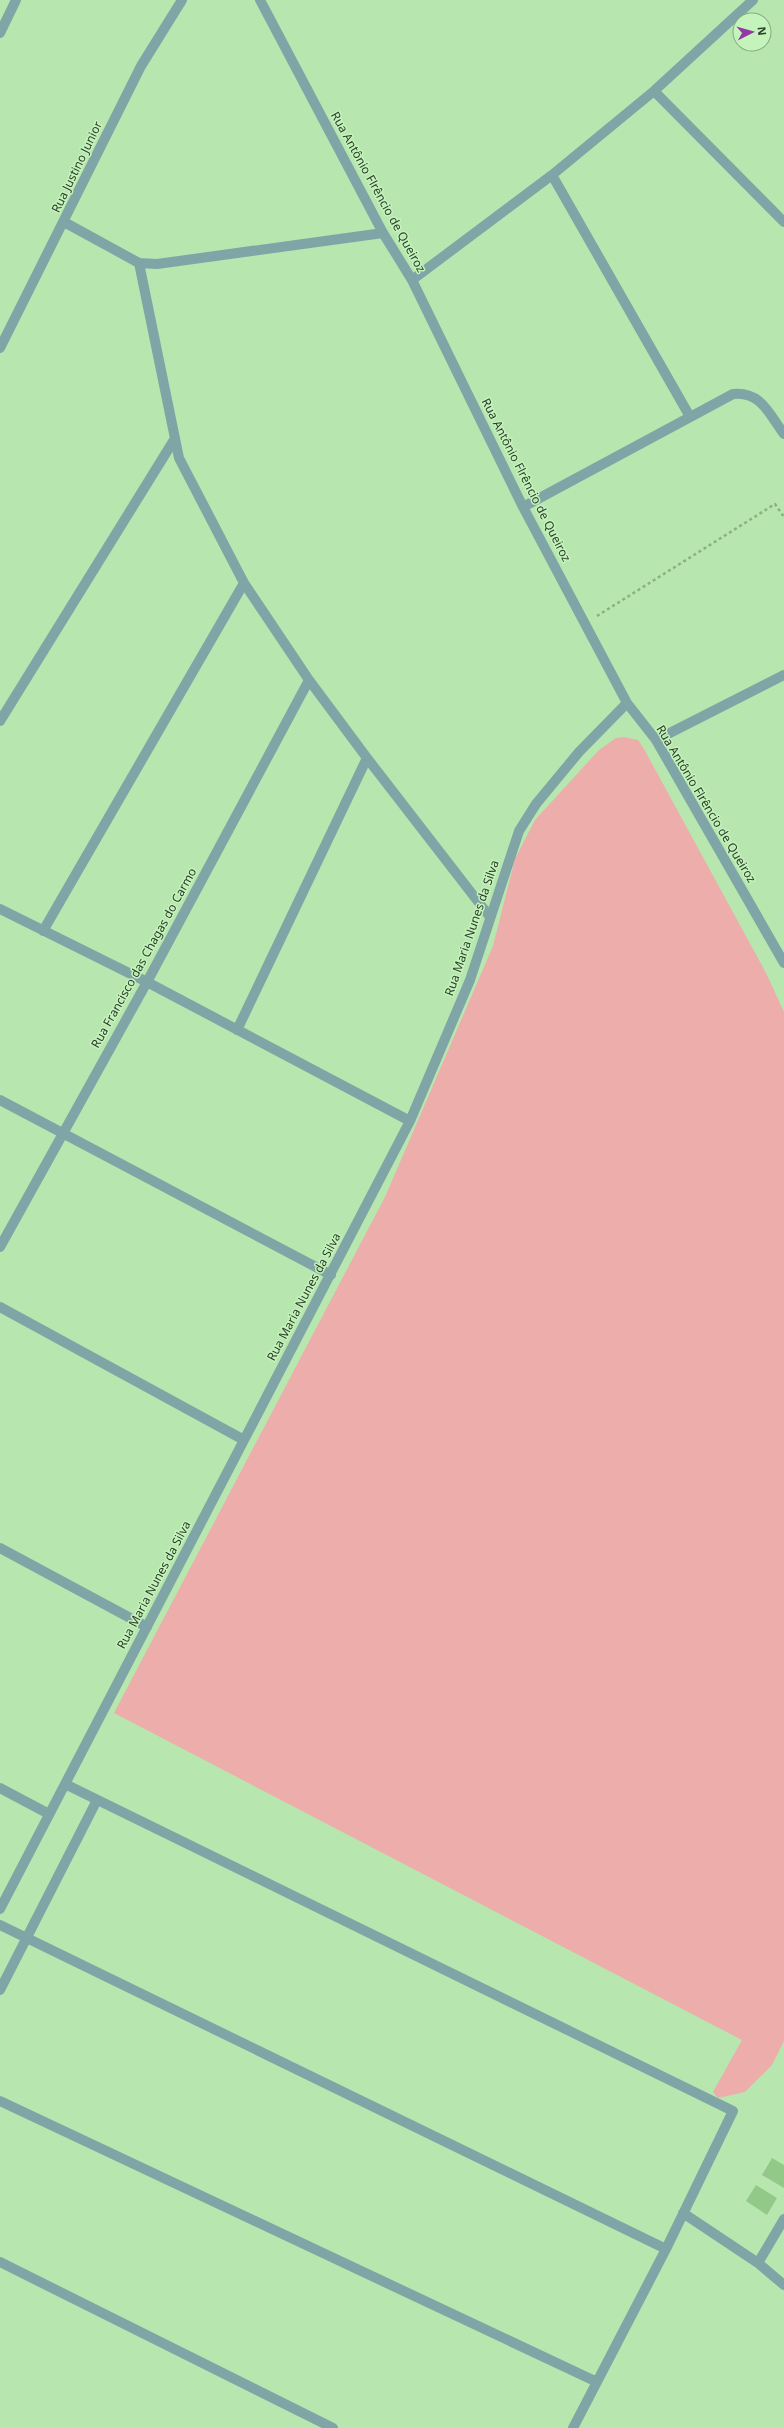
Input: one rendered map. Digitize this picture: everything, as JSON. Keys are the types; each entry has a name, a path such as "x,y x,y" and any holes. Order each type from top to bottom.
{"street":[{"path":"0,33 16,0"},
{"name":"Rua Justino Junior","path":"0,348 141,66 182,0"},
{"name":"Rua Antônio Flrêncio de Queiroz","path":"260,0 383,233 412,280 523,507 584,624 627,703 656,740 784,963"},
{"path":"412,280 552,175 654,91 753,0"},
{"path":"654,91 784,222"},
{"path":"552,175 689,415"},
{"path":"64,222 139,263 173,264 383,233"},
{"path":"139,263 163,375 174,440 182,463 244,583 309,680 366,758 490,917"},
{"path":"523,507 689,415 733,394 751,394 759,400 784,434"},
{"path":"0,721 174,440"},
{"path":"43,931 244,583"},
{"path":"656,740 784,675"},
{"name":"Rua Francisco das Chagas do Carmo","path":"0,1247 147,982 309,680"},
{"name":"Rua Maria Nunes da Silva","path":"0,1909 410,1121 470,980 511,850 519,832 536,804 579,752 627,703"},
{"path":"237,1030 366,758"},
{"path":"0,909 147,982 410,1121"},
{"path":"0,1100 331,1275"},
{"path":"0,1307 244,1440"},
{"path":"0,1548 147,1627"},
{"path":"64,1784 733,2111 666,2248 573,2428"},
{"path":"0,1788 49,1814"},
{"path":"0,1990 97,1800"},
{"path":"0,1925 666,2248"},
{"path":"0,2101 597,2382"},
{"path":"683,2213 758,2262 784,2284"},
{"path":"758,2262 784,2220"},
{"path":"0,2262 333,2428"}],"path":[{"path":"584,624 775,504 784,517"}],"shaded area":[{"path":"624,737 638,740 644,749 766,973 784,1012 784,2041 772,2065 745,2092 718,2098 713,2092 742,2040 114,1713 385,1197 493,946 515,859 535,820 599,750 616,738"}],"building":[{"path":"772,2158 784,2165 784,2188 762,2175"},
{"path":"756,2185 777,2198 767,2215 746,2201"}]}
